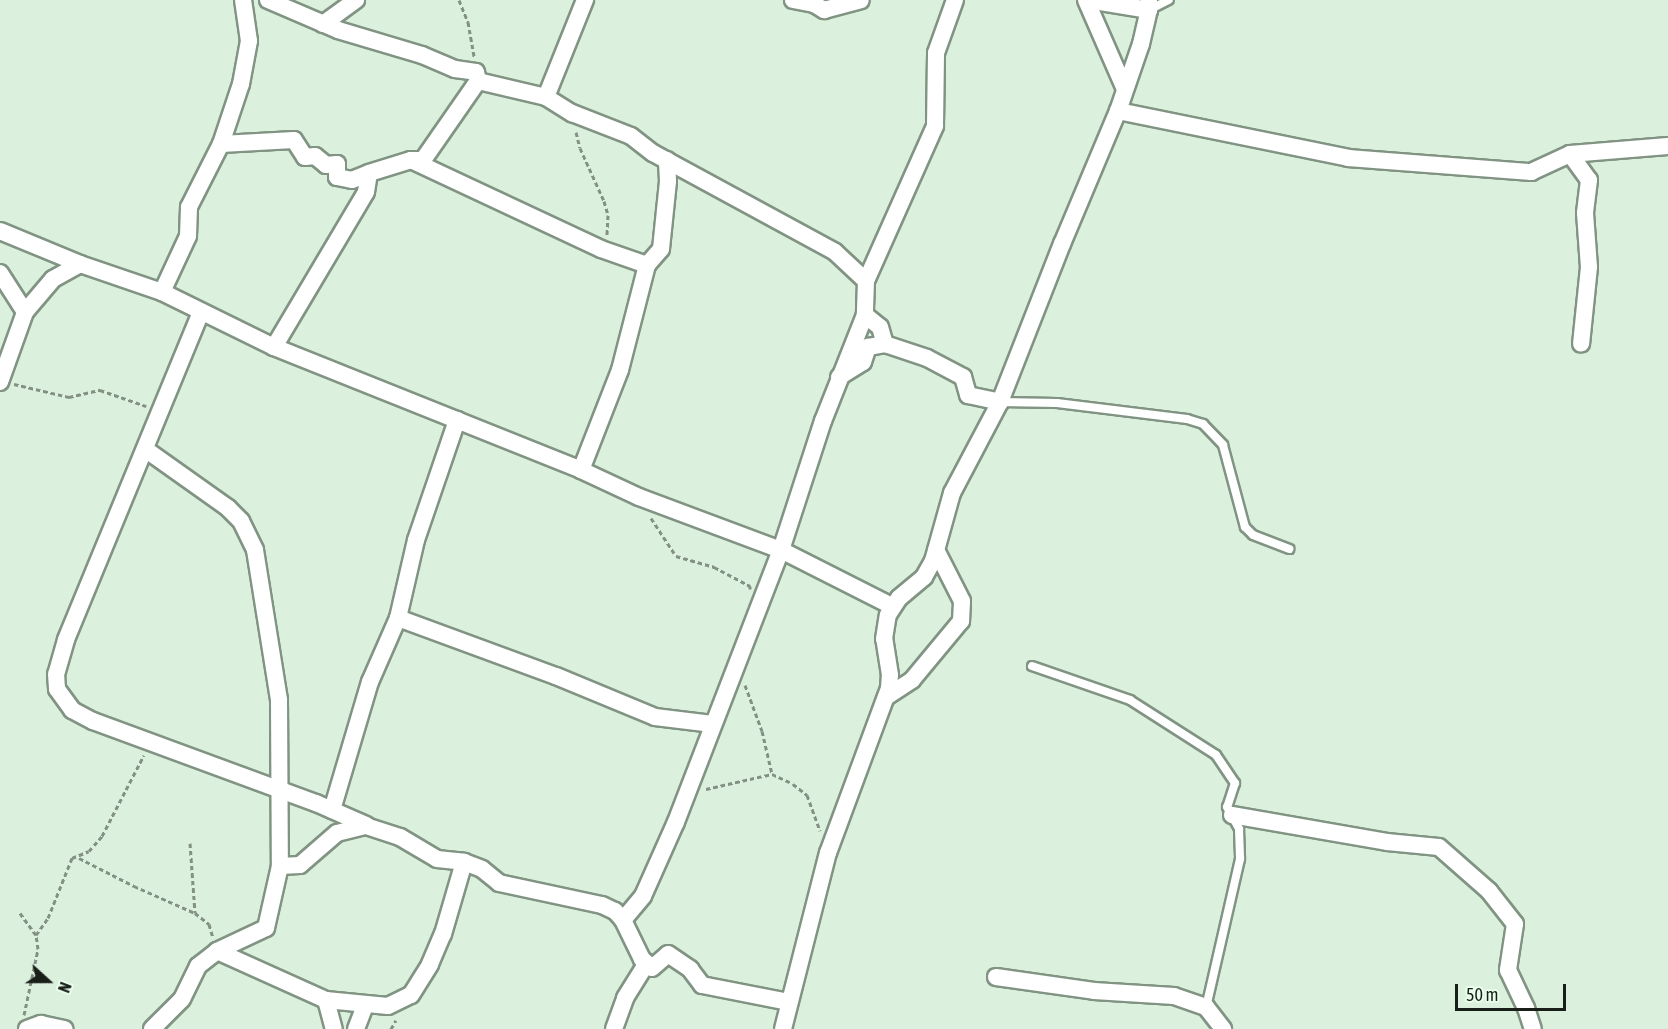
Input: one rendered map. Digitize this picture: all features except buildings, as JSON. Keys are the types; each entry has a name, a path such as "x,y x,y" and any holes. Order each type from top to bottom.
{"street":[{"path":"162,292 188,236 189,207 221,144 246,63 249,28 243,0"},
{"path":"268,0 323,24 422,55 477,77 546,97 572,113 631,136 667,160 835,252 866,281"},
{"path":"323,24 356,0"},
{"path":"546,97 585,0"},
{"path":"793,0 814,4 824,10 861,0"},
{"path":"623,920 643,896 676,822 781,550 839,378 865,315 866,281 901,207 935,126 936,53 955,0"},
{"path":"783,1029 828,853 886,697 890,675 884,639 892,606 926,574 936,550 952,493 1000,402 1062,244 1118,111 1124,87 1141,44 1149,5 1087,0 1124,87"},
{"path":"221,144 294,140 305,158 315,156 326,165 337,164 337,177 352,180 411,160 423,160 477,77"},
{"path":"1118,111 1348,158 1531,172 1570,154 1668,146"},
{"path":"1570,154 1589,180 1585,213 1589,267 1581,344"},
{"path":"411,160 601,249 647,265"},
{"path":"581,470 620,370 647,265 661,249 668,181 667,160"},
{"path":"274,347 366,192 369,173"},
{"path":"0,231 80,264 162,292 274,347 581,470 639,497 781,550 892,606"},
{"path":"0,382 25,312 53,279 80,264"},
{"path":"0,273 25,312"},
{"path":"201,312 66,640 56,682 62,699 78,714 332,810 366,826 400,837 437,859 464,862 482,869 499,883 603,905 623,920 646,964 652,968 668,954 690,969 702,985 789,1002"},
{"path":"865,315 880,327 885,344"},
{"path":"839,378 863,362 868,347 885,344 927,358 963,377 968,395 1000,402"},
{"path":"332,810 370,682 398,618 416,540 457,420"},
{"path":"145,449 228,508 241,521 251,541 259,569 279,700 280,866 266,928 217,951 198,966 182,999 152,1029"},
{"path":"886,697 912,680 961,621 962,601 936,550"},
{"path":"398,618 556,676 656,717 713,724"},
{"path":"1232,815 1387,843 1439,847 1489,891 1515,924 1508,970 1533,1029"},
{"path":"280,866 300,865 338,833 366,826"},
{"path":"217,951 326,999 365,1006 394,1004 415,991 443,934 464,862"},
{"path":"614,1029 625,998 646,964"},
{"path":"996,977 1094,991 1174,996 1206,1007 1223,1029"},
{"path":"326,999 334,1029"},
{"path":"356,1029 365,1006"},
{"path":"26,1024 41,1024 64,1029"}],"lane":[{"path":"1149,5 1168,0"},
{"path":"1000,402 1057,403 1187,419 1203,424 1223,445 1245,526 1253,535 1288,549"},
{"path":"1032,666 1130,700 1216,755 1235,783 1227,807 1239,830 1240,859 1206,1007"}],"path":[{"path":"459,0 468,22 477,77"},
{"path":"572,113 580,148 608,215 607,240 601,249"},
{"path":"0,382 69,397 84,396 100,390 160,410"},
{"path":"36,935 48,918 72,858 79,857 93,847 108,826 150,743"},
{"path":"698,793 717,786 771,774"},
{"path":"190,843 195,913"},
{"path":"79,857 134,886 195,913 209,924 217,951"},
{"path":"20,913 36,935 38,949 23,1009 26,1024"}]}
